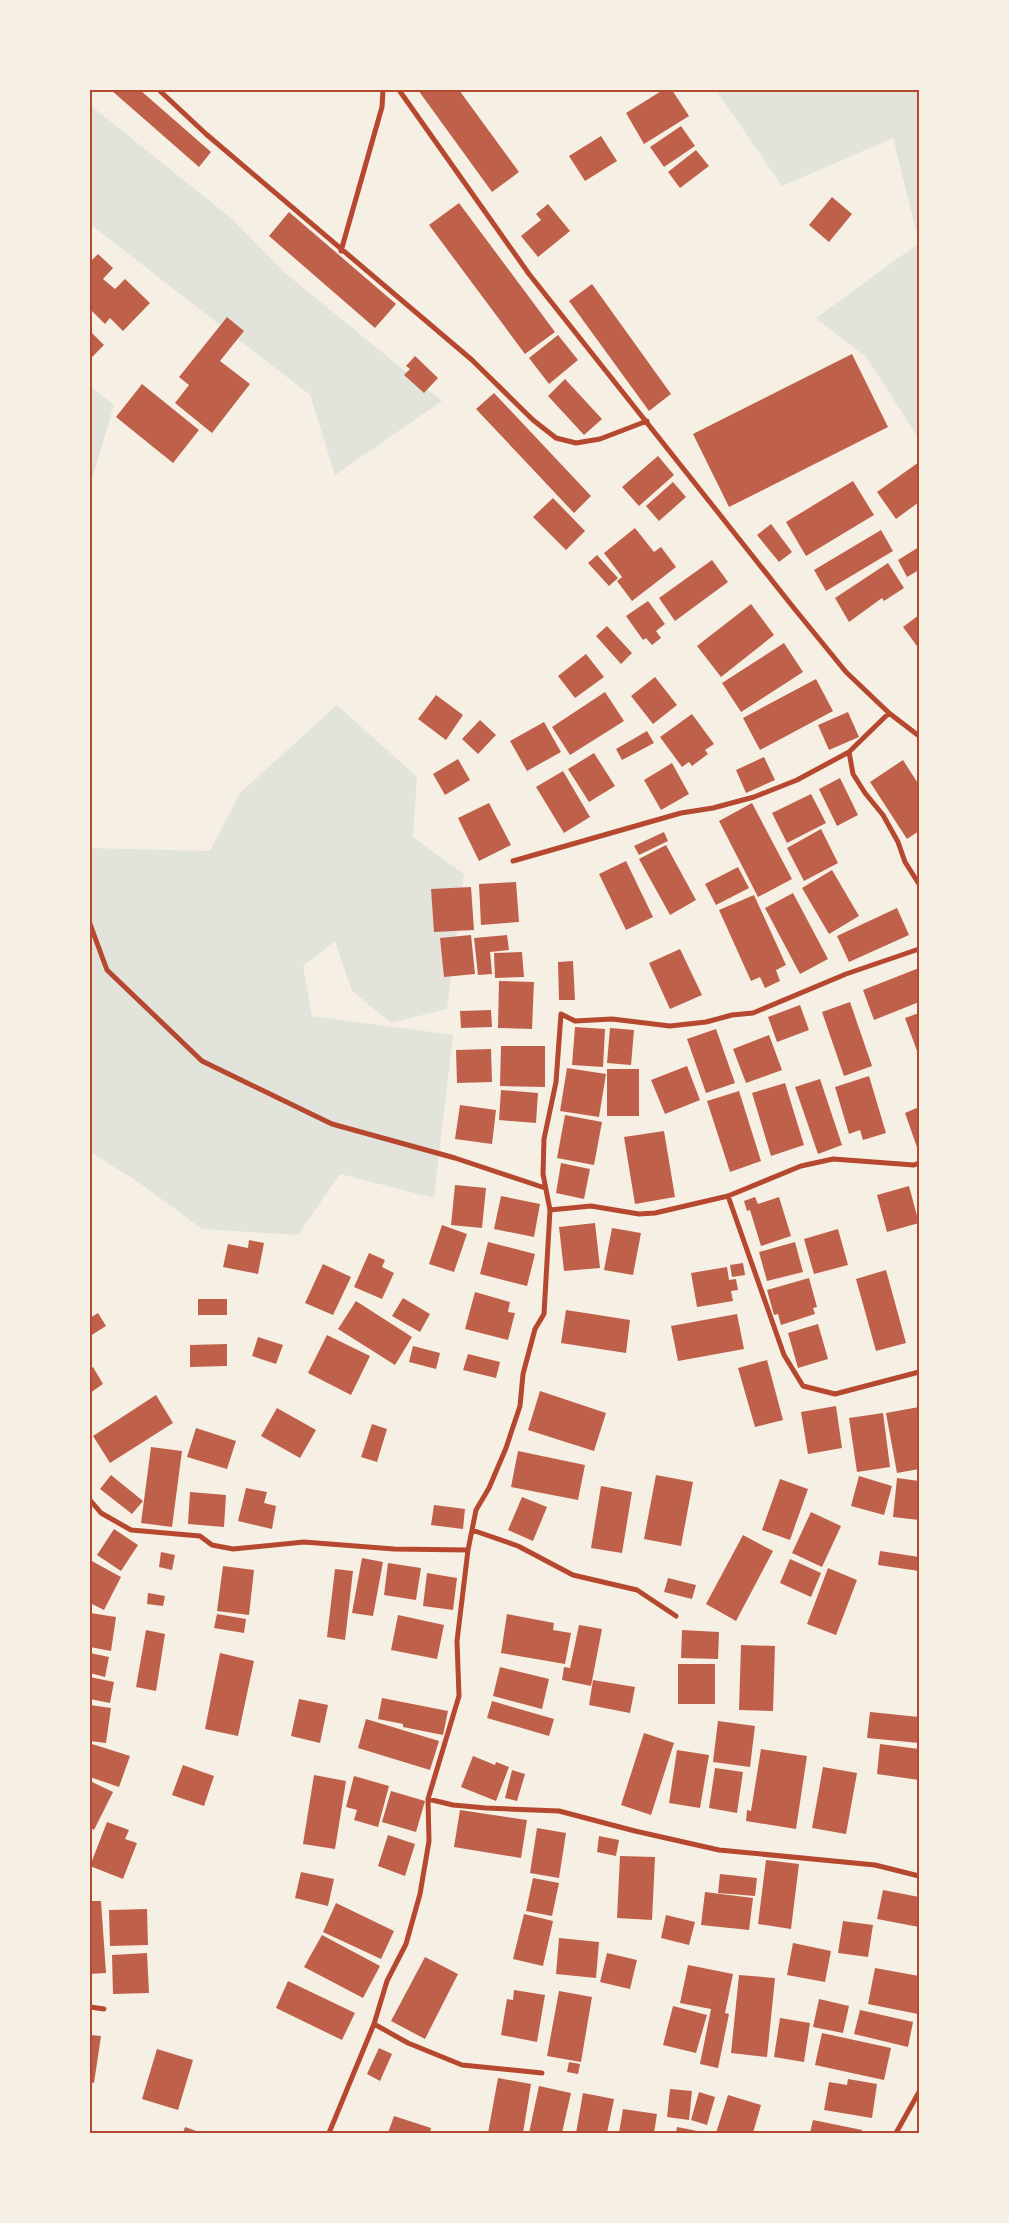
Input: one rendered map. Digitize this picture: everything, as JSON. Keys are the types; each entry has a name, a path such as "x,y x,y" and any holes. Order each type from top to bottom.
{"street":[{"path":"159,90 206,134 341,251 420,314 472,360 533,420 556,438 576,443 600,439 647,422"},
{"path":"341,251 382,107 383,90"},
{"path":"399,90 529,274 846,672 889,713 919,736"},
{"path":"513,861 681,814 754,797 797,780 849,752 889,713"},
{"path":"849,752 852,774 883,815 898,842 905,862 919,884"},
{"path":"90,924 107,970 202,1061 332,1124 455,1158 545,1188"},
{"path":"329,2133 374,2024 387,1981 406,1944 420,1894 429,1841 428,1800 459,1696 457,1641 468,1550 476,1510 492,1480 520,1406 523,1374 535,1329 544,1314 550,1210 543,1174 544,1139 556,1082 560,1014 575,1021 612,1019 670,1026 706,1022 732,1015 753,1013 846,974 919,949"},
{"path":"550,1210 591,1206 639,1214 655,1213 728,1196 801,1166 834,1159 919,1164"},
{"path":"728,1196 784,1355 802,1386 835,1394 919,1372"},
{"path":"90,1500 101,1513 131,1530 200,1536 212,1545 234,1549 304,1542 394,1549 468,1550"},
{"path":"472,1530 518,1546 573,1575 637,1590 676,1616"},
{"path":"428,1800 453,1805 486,1808 559,1811 635,1831 720,1850 875,1865 919,1876"},
{"path":"90,2007 104,2009"},
{"path":"374,2024 408,2043 462,2064 542,2073"},
{"path":"896,2133 919,2092"}],"shaded area":[{"path":"716,90 919,90 919,243 893,138 782,186"},
{"path":"90,105 231,218 285,273 442,401 335,475 310,395 90,224"},
{"path":"919,243 919,439 867,358 816,318"},
{"path":"90,386 114,405 90,486"},
{"path":"337,705 417,777 413,837 464,874 447,1009 391,1023 352,991 335,941 303,966 312,1016 453,1035 434,1198 340,1174 298,1235 202,1229 141,1184 90,1152 90,848 210,851 240,793"}],"building":[{"path":"111,90 140,90 211,152 199,167"},
{"path":"418,90 459,90 519,172 492,192"},
{"path":"663,90 672,90 689,116 644,144 626,113"},
{"path":"681,126 695,146 664,167 650,147"},
{"path":"601,136 617,161 585,181 569,156"},
{"path":"696,150 709,166 680,188 668,172"},
{"path":"832,197 852,214 829,242 809,225"},
{"path":"459,203 555,332 525,354 429,225"},
{"path":"548,204 570,231 538,257 521,236 541,220 536,214"},
{"path":"289,212 396,304 375,328 269,236"},
{"path":"98,254 113,268 103,279 115,289 125,279 150,303 123,331 110,318 105,324 90,309 90,262"},
{"path":"592,284 671,394 649,411 569,301"},
{"path":"227,317 244,331 220,361 250,384 212,433 175,403 189,385 179,377"},
{"path":"90,331 104,345 90,359"},
{"path":"558,335 578,360 549,384 529,358"},
{"path":"852,354 888,427 729,507 693,434"},
{"path":"415,356 438,378 424,393 404,375 410,369 406,366"},
{"path":"565,379 602,419 584,435 548,396"},
{"path":"142,384 199,430 173,463 116,417"},
{"path":"494,393 591,496 574,513 476,409"},
{"path":"658,456 674,475 639,506 622,487"},
{"path":"919,462 919,502 896,519 877,492"},
{"path":"853,481 874,515 806,556 786,522"},
{"path":"673,482 686,497 659,521 646,506"},
{"path":"553,498 585,531 566,550 533,517"},
{"path":"771,524 792,552 779,562 757,535"},
{"path":"635,528 654,552 661,547 676,567 632,601 617,581 622,577 604,553"},
{"path":"881,530 893,551 826,591 814,570"},
{"path":"919,547 919,570 907,577 898,560"},
{"path":"597,555 618,578 609,586 588,563"},
{"path":"712,560 728,582 675,621 659,598"},
{"path":"888,563 904,588 884,601 882,598 849,622 835,598"},
{"path":"648,601 665,624 656,631 661,638 652,645 646,638 643,640 626,616"},
{"path":"751,604 774,635 721,677 697,646"},
{"path":"919,615 919,644 917,646 903,627"},
{"path":"607,626 632,653 621,664 596,636"},
{"path":"784,643 803,672 741,712 722,683"},
{"path":"586,654 604,677 575,698 558,676"},
{"path":"655,677 677,705 653,724 631,696"},
{"path":"816,679 833,711 760,750 743,718"},
{"path":"605,692 624,721 570,755 552,727"},
{"path":"436,695 463,715 446,740 418,719"},
{"path":"848,712 859,737 829,750 818,725"},
{"path":"692,714 714,744 705,750 708,754 692,766 689,762 682,767 660,737"},
{"path":"480,720 496,735 478,754 462,739"},
{"path":"544,722 561,752 527,771 510,741"},
{"path":"647,731 654,743 622,760 616,749"},
{"path":"594,753 615,786 589,802 568,769"},
{"path":"764,757 775,780 746,793 736,770"},
{"path":"458,759 470,780 445,795 433,774"},
{"path":"903,760 919,785 919,831 907,839 870,782"},
{"path":"672,763 689,794 661,810 644,780"},
{"path":"563,771 590,817 564,833 536,787"},
{"path":"840,778 858,815 837,826 819,789"},
{"path":"811,794 826,823 787,843 772,813"},
{"path":"489,803 511,845 479,861 458,818"},
{"path":"752,803 792,879 758,897 719,821"},
{"path":"821,829 838,863 804,881 787,848"},
{"path":"664,832 668,841 639,855 634,846"},
{"path":"666,845 696,900 670,915 639,859"},
{"path":"626,861 653,917 626,930 599,874"},
{"path":"738,867 749,888 716,905 705,884"},
{"path":"832,870 859,916 829,934 802,888"},
{"path":"516,882 519,922 481,925 479,884"},
{"path":"471,887 474,930 434,932 431,889"},
{"path":"793,893 828,959 800,974 765,908"},
{"path":"754,895 786,965 776,970 780,981 765,988 760,977 751,981 719,910"},
{"path":"897,908 909,935 849,962 837,936"},
{"path":"471,935 475,974 444,977 440,938"},
{"path":"507,935 509,950 490,952 492,974 478,975 474,938"},
{"path":"680,949 702,995 670,1009 649,963"},
{"path":"522,952 524,977 495,978 494,953"},
{"path":"573,961 575,1000 559,1000 558,962"},
{"path":"919,968 919,1002 874,1020 863,990"},
{"path":"499,981 534,982 532,1029 498,1028"},
{"path":"850,1002 872,1066 844,1076 822,1012"},
{"path":"800,1005 809,1030 777,1042 768,1017"},
{"path":"491,1010 492,1027 461,1028 460,1011"},
{"path":"919,1013 919,1051 917,1051 905,1018"},
{"path":"575,1027 605,1029 603,1067 572,1065"},
{"path":"610,1028 634,1030 631,1065 607,1063"},
{"path":"716,1029 735,1083 706,1093 687,1039"},
{"path":"769,1035 782,1070 746,1083 733,1049"},
{"path":"501,1046 545,1046 545,1087 500,1086"},
{"path":"491,1049 492,1082 457,1083 456,1050"},
{"path":"687,1066 700,1100 665,1114 651,1080"},
{"path":"567,1068 606,1074 599,1117 560,1111"},
{"path":"607,1069 639,1069 639,1116 607,1116"},
{"path":"869,1076 886,1133 863,1140 860,1130 849,1134 835,1087"},
{"path":"820,1079 842,1145 818,1154 795,1087"},
{"path":"785,1083 804,1145 771,1156 752,1093"},
{"path":"501,1090 538,1093 536,1123 499,1120"},
{"path":"739,1091 761,1161 730,1172 707,1101"},
{"path":"460,1105 496,1110 492,1144 455,1139"},
{"path":"919,1107 919,1153 905,1113"},
{"path":"565,1115 602,1122 594,1165 557,1158"},
{"path":"664,1131 675,1197 635,1204 624,1137"},
{"path":"561,1163 590,1169 584,1199 556,1193"},
{"path":"455,1185 486,1188 482,1228 451,1225"},
{"path":"909,1186 919,1223 887,1232 877,1195"},
{"path":"501,1196 540,1204 534,1237 494,1229"},
{"path":"755,1197 758,1204 779,1197 791,1236 761,1246 750,1210 747,1211 744,1201"},
{"path":"595,1223 600,1268 564,1271 559,1227"},
{"path":"442,1225 467,1234 454,1272 429,1264"},
{"path":"612,1228 641,1233 633,1275 604,1270"},
{"path":"838,1229 848,1265 814,1274 804,1239"},
{"path":"249,1240 264,1243 258,1274 223,1267 228,1244 248,1248"},
{"path":"488,1242 535,1254 527,1286 480,1274"},
{"path":"795,1242 803,1272 767,1281 759,1252"},
{"path":"369,1253 385,1260 382,1267 394,1273 382,1299 354,1287"},
{"path":"743,1263 745,1275 732,1277 730,1265"},
{"path":"323,1264 351,1277 333,1315 305,1303"},
{"path":"727,1267 729,1280 736,1279 738,1290 731,1291 733,1301 697,1307 691,1273"},
{"path":"886,1270 906,1343 876,1351 856,1279"},
{"path":"809,1278 817,1307 813,1308 815,1314 781,1325 778,1314 774,1315 767,1290"},
{"path":"475,1292 510,1302 508,1312 515,1313 508,1340 465,1329"},
{"path":"403,1298 430,1314 420,1332 392,1316"},
{"path":"198,1299 227,1299 227,1315 198,1315"},
{"path":"356,1301 412,1337 395,1365 338,1329"},
{"path":"566,1310 630,1320 626,1353 561,1343"},
{"path":"98,1313 106,1326 90,1336 90,1318"},
{"path":"737,1314 744,1349 678,1361 671,1326"},
{"path":"818,1324 828,1359 798,1368 788,1333"},
{"path":"327,1335 370,1356 351,1395 308,1373"},
{"path":"258,1337 283,1345 276,1364 252,1356"},
{"path":"227,1344 227,1366 190,1367 190,1345"},
{"path":"413,1346 440,1353 436,1369 409,1362"},
{"path":"468,1354 500,1362 496,1378 463,1370"},
{"path":"767,1360 783,1420 755,1427 738,1368"},
{"path":"93,1367 103,1384 90,1393 90,1369"},
{"path":"540,1391 606,1413 594,1451 528,1430"},
{"path":"156,1395 173,1423 110,1463 93,1436"},
{"path":"836,1406 842,1448 808,1454 801,1412"},
{"path":"919,1407 919,1469 897,1473 886,1413"},
{"path":"277,1408 316,1430 300,1458 261,1436"},
{"path":"883,1413 890,1467 857,1472 849,1418"},
{"path":"372,1424 387,1429 377,1462 361,1457"},
{"path":"196,1428 236,1441 227,1469 187,1457"},
{"path":"151,1447 182,1451 172,1527 141,1523"},
{"path":"518,1451 585,1465 578,1500 511,1487"},
{"path":"111,1475 143,1501 132,1514 100,1489"},
{"path":"656,1475 693,1482 681,1546 644,1539"},
{"path":"859,1476 892,1486 884,1515 851,1506"},
{"path":"897,1478 919,1481 919,1520 893,1517"},
{"path":"780,1479 808,1489 790,1540 762,1530"},
{"path":"601,1486 632,1492 622,1553 591,1548"},
{"path":"246,1488 267,1492 264,1503 276,1506 272,1529 238,1521"},
{"path":"190,1492 226,1495 224,1527 188,1524"},
{"path":"522,1497 547,1507 533,1541 508,1530"},
{"path":"434,1505 465,1509 463,1529 431,1525"},
{"path":"811,1512 841,1526 822,1567 792,1553"},
{"path":"114,1529 138,1545 121,1571 97,1555"},
{"path":"743,1535 773,1551 736,1621 706,1604"},
{"path":"880,1551 919,1557 919,1571 878,1565"},
{"path":"161,1552 175,1555 172,1570 159,1567"},
{"path":"362,1558 383,1562 373,1616 352,1613"},
{"path":"790,1559 821,1573 811,1597 780,1583"},
{"path":"90,1560 121,1577 104,1610 90,1603"},
{"path":"388,1563 421,1568 416,1600 384,1595"},
{"path":"223,1566 254,1570 249,1615 217,1611"},
{"path":"828,1568 857,1580 836,1635 807,1624"},
{"path":"335,1569 353,1571 345,1640 327,1637"},
{"path":"427,1573 457,1578 453,1610 423,1606"},
{"path":"668,1578 696,1585 692,1599 664,1592"},
{"path":"148,1593 165,1596 163,1606 147,1604"},
{"path":"90,1613 116,1617 111,1651 90,1647"},
{"path":"217,1614 246,1619 244,1633 214,1628"},
{"path":"507,1614 554,1623 553,1630 571,1633 565,1664 501,1653"},
{"path":"398,1615 444,1625 437,1659 391,1650"},
{"path":"579,1625 602,1629 591,1686 562,1680 564,1667 570,1668"},
{"path":"146,1630 165,1634 156,1691 136,1687"},
{"path":"682,1630 719,1632 718,1659 681,1658"},
{"path":"741,1645 775,1646 773,1711 739,1710"},
{"path":"90,1653 109,1657 105,1677 90,1673"},
{"path":"220,1653 254,1661 238,1736 205,1729"},
{"path":"678,1664 715,1664 715,1704 678,1704"},
{"path":"500,1667 549,1679 542,1709 493,1696"},
{"path":"90,1677 114,1682 110,1703 90,1699"},
{"path":"593,1680 635,1687 630,1713 589,1705"},
{"path":"382,1698 448,1711 443,1735 403,1727 403,1724 378,1719"},
{"path":"299,1699 328,1705 320,1743 291,1736"},
{"path":"492,1701 554,1719 549,1736 487,1718"},
{"path":"90,1705 111,1708 106,1743 90,1741"},
{"path":"870,1712 919,1717 919,1743 867,1738"},
{"path":"366,1719 439,1741 430,1770 358,1748"},
{"path":"718,1721 755,1726 750,1767 713,1762"},
{"path":"644,1733 674,1743 651,1815 621,1805"},
{"path":"92,1744 130,1756 119,1787 90,1777"},
{"path":"880,1744 919,1749 919,1780 877,1774"},
{"path":"761,1749 807,1756 796,1829 746,1821 747,1810 751,1811"},
{"path":"677,1750 709,1755 700,1808 669,1803"},
{"path":"473,1756 495,1765 496,1762 509,1767 496,1801 461,1787"},
{"path":"183,1765 214,1776 204,1806 172,1795"},
{"path":"823,1767 857,1773 846,1834 812,1828"},
{"path":"715,1768 743,1772 737,1813 709,1808"},
{"path":"512,1770 525,1774 517,1801 505,1798"},
{"path":"314,1775 346,1781 335,1849 303,1844"},
{"path":"354,1776 389,1786 378,1827 354,1820 357,1810 346,1807"},
{"path":"90,1781 113,1792 94,1830 90,1827"},
{"path":"391,1791 425,1801 416,1832 382,1822"},
{"path":"460,1810 527,1820 521,1858 454,1847"},
{"path":"107,1822 129,1830 125,1839 137,1843 123,1879 90,1866"},
{"path":"537,1828 566,1833 559,1878 530,1873"},
{"path":"388,1835 415,1844 405,1876 378,1866"},
{"path":"599,1836 619,1840 616,1856 597,1852"},
{"path":"620,1856 655,1857 652,1920 617,1918"},
{"path":"766,1860 799,1864 791,1929 758,1924"},
{"path":"301,1872 334,1879 328,1906 295,1898"},
{"path":"720,1874 757,1878 755,1896 718,1893"},
{"path":"533,1878 559,1883 552,1916 526,1911"},
{"path":"883,1890 919,1897 919,1927 877,1919"},
{"path":"705,1892 753,1898 749,1930 701,1925"},
{"path":"90,1901 101,1901 106,1973 90,1974"},
{"path":"336,1903 394,1931 381,1959 323,1932"},
{"path":"147,1909 148,1945 110,1946 109,1910"},
{"path":"524,1914 553,1921 543,1966 513,1959"},
{"path":"666,1915 695,1922 689,1945 661,1938"},
{"path":"843,1921 873,1925 868,1957 838,1953"},
{"path":"322,1935 380,1966 363,1998 304,1967"},
{"path":"559,1938 599,1942 596,1978 556,1974"},
{"path":"793,1943 831,1951 825,1982 787,1975"},
{"path":"147,1953 149,1993 113,1994 112,1955"},
{"path":"607,1953 637,1960 630,1989 600,1982"},
{"path":"425,1957 458,1974 425,2039 391,2021"},
{"path":"688,1965 733,1974 725,2013 729,2014 718,2068 700,2064 711,2009 680,2003"},
{"path":"875,1968 919,1976 918,2014 868,2004"},
{"path":"739,1975 775,1978 767,2057 731,2053"},
{"path":"288,1981 355,2013 342,2040 276,2008"},
{"path":"514,1990 545,1995 537,2042 501,2035 507,1999 513,2000"},
{"path":"559,1991 592,1997 581,2062 547,2056"},
{"path":"819,1999 849,2006 843,2033 813,2027"},
{"path":"673,2006 707,2015 696,2053 663,2045"},
{"path":"860,2010 913,2022 908,2047 854,2034"},
{"path":"780,2018 810,2023 804,2062 774,2057"},
{"path":"822,2033 891,2048 884,2080 815,2065"},
{"path":"90,2035 101,2036 94,2083 90,2082"},
{"path":"379,2048 392,2054 380,2081 367,2074"},
{"path":"157,2049 193,2060 178,2110 142,2099"},
{"path":"569,2062 580,2064 578,2074 567,2072"},
{"path":"498,2078 531,2084 523,2133 488,2133"},
{"path":"848,2079 877,2084 872,2118 824,2110 829,2082 847,2085"},
{"path":"539,2086 571,2093 562,2133 529,2133"},
{"path":"670,2089 692,2091 689,2120 667,2117"},
{"path":"699,2092 715,2097 707,2125 691,2120"},
{"path":"583,2093 614,2099 607,2133 576,2133"},
{"path":"728,2095 761,2105 753,2133 716,2133"},
{"path":"623,2109 657,2114 654,2133 619,2133"},
{"path":"394,2116 431,2128 430,2133 388,2133"},
{"path":"813,2120 862,2130 862,2133 810,2133"},
{"path":"185,2127 202,2133 183,2133"},
{"path":"677,2127 703,2132 703,2133 676,2133"}]}
